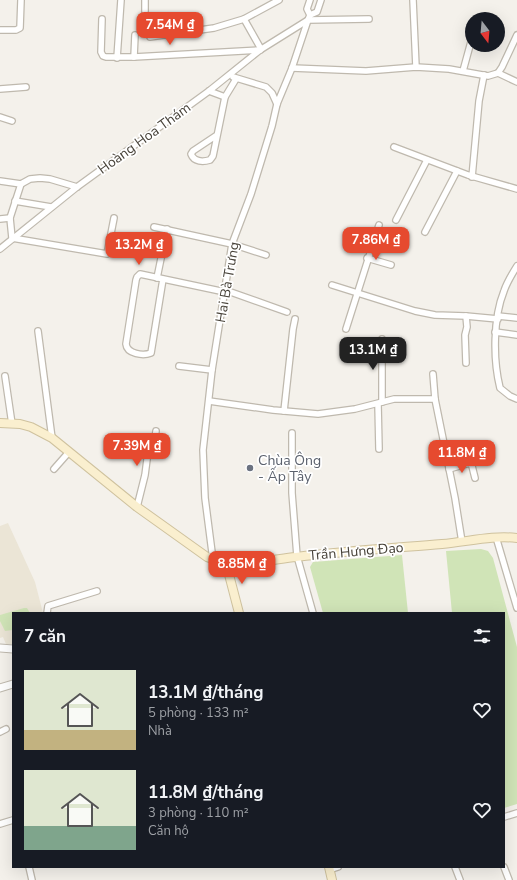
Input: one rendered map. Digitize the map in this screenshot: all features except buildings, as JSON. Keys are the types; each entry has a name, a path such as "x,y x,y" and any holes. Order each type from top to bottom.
{"main road":[{"name":"Trần Hưng Đạo","path":"0,423 31,427 52,438 137,507 207,557 226,563 253,562 297,556 462,542 496,537 517,538"},
{"path":"226,563 239,612"},
{"path":"329,868 332,880"}],"street":[{"path":"0,30 16,30 20,28 21,0"},
{"path":"117,58 121,0"},
{"path":"145,0 145,11"},
{"path":"150,37 214,28 244,19 279,0"},
{"name":"Hai Bà Trưng","path":"213,560 204,492 203,450 212,370 232,244 270,133 277,104 292,68 309,18 307,9 310,0"},
{"name":"Hai Bà Trưng","path":"309,18 317,12 321,0"},
{"path":"413,0 416,67"},
{"path":"309,18 369,19"},
{"name":"Hoàng Hoa Thám","path":"0,249 76,187 209,91 261,50 291,32 309,18"},
{"path":"102,19 101,52 103,56 117,58 261,50 244,19"},
{"path":"291,32 300,35 302,39"},
{"path":"134,57 135,35"},
{"path":"292,68 366,71 416,67 463,71 488,76 498,73 517,35"},
{"path":"463,71 468,52"},
{"path":"498,73 517,82"},
{"path":"472,177 479,101 484,75"},
{"path":"229,76 266,87 272,93 277,104"},
{"path":"217,135 193,151 191,156 195,160 202,161 210,160 213,156 226,97 236,79"},
{"path":"0,89 26,87"},
{"path":"209,91 226,97"},
{"path":"0,117 12,121"},
{"path":"394,147 457,172 517,189"},
{"path":"396,220 428,160"},
{"path":"425,232 457,172"},
{"path":"0,181 21,184 30,179 40,178 50,179 76,187"},
{"path":"21,184 10,218 12,238 107,254 114,218"},
{"path":"15,201 51,207"},
{"path":"0,219 10,218"},
{"path":"346,329 378,225"},
{"path":"154,227 232,244 266,255"},
{"path":"167,230 160,278 152,351 149,354 142,355 128,350 126,344 136,280 140,274 160,278 225,291 287,312"},
{"path":"367,258 391,265"},
{"path":"517,266 503,292 495,332 496,357 500,388 510,396 517,399"},
{"path":"332,285 415,311 434,315 517,318"},
{"path":"466,316 467,327 464,335 466,363"},
{"path":"284,411 295,319"},
{"path":"38,331 52,438"},
{"path":"495,332 517,335"},
{"path":"379,449 382,339"},
{"path":"179,366 212,370"},
{"path":"433,374 435,399 455,498 462,542"},
{"path":"5,376 12,424"},
{"path":"209,401 284,411 323,414 355,409 394,399 435,399"},
{"path":"137,507 145,475 149,444 154,438 156,431"},
{"path":"292,433 292,493 297,556 313,612"},
{"path":"54,469 69,452"},
{"path":"449,468 470,463 475,478"},
{"path":"496,537 517,608"},
{"path":"47,612 48,606 97,591"},
{"path":"0,648 12,649"},
{"path":"0,688 12,684"},
{"path":"505,817 517,813"},
{"path":"0,824 12,820"},
{"path":"29,868 32,880"},
{"path":"454,868 460,880"},
{"path":"504,868 509,880"}],"shaded area":[{"path":"8,523 35,582 43,612 12,612 12,644 6,644 3,637 0,638 0,526"}],"green space":[{"path":"481,549 488,551 493,558 517,647 517,804 505,808 505,612 452,612 446,551"},
{"path":"402,555 408,612 323,612 310,567 313,562"},
{"path":"24,608 27,608 29,612 12,612 12,630 5,631 0,621 0,615"}],"place":[{"name":"Chùa Ông - Ấp Tây","path":"250,468"}]}
